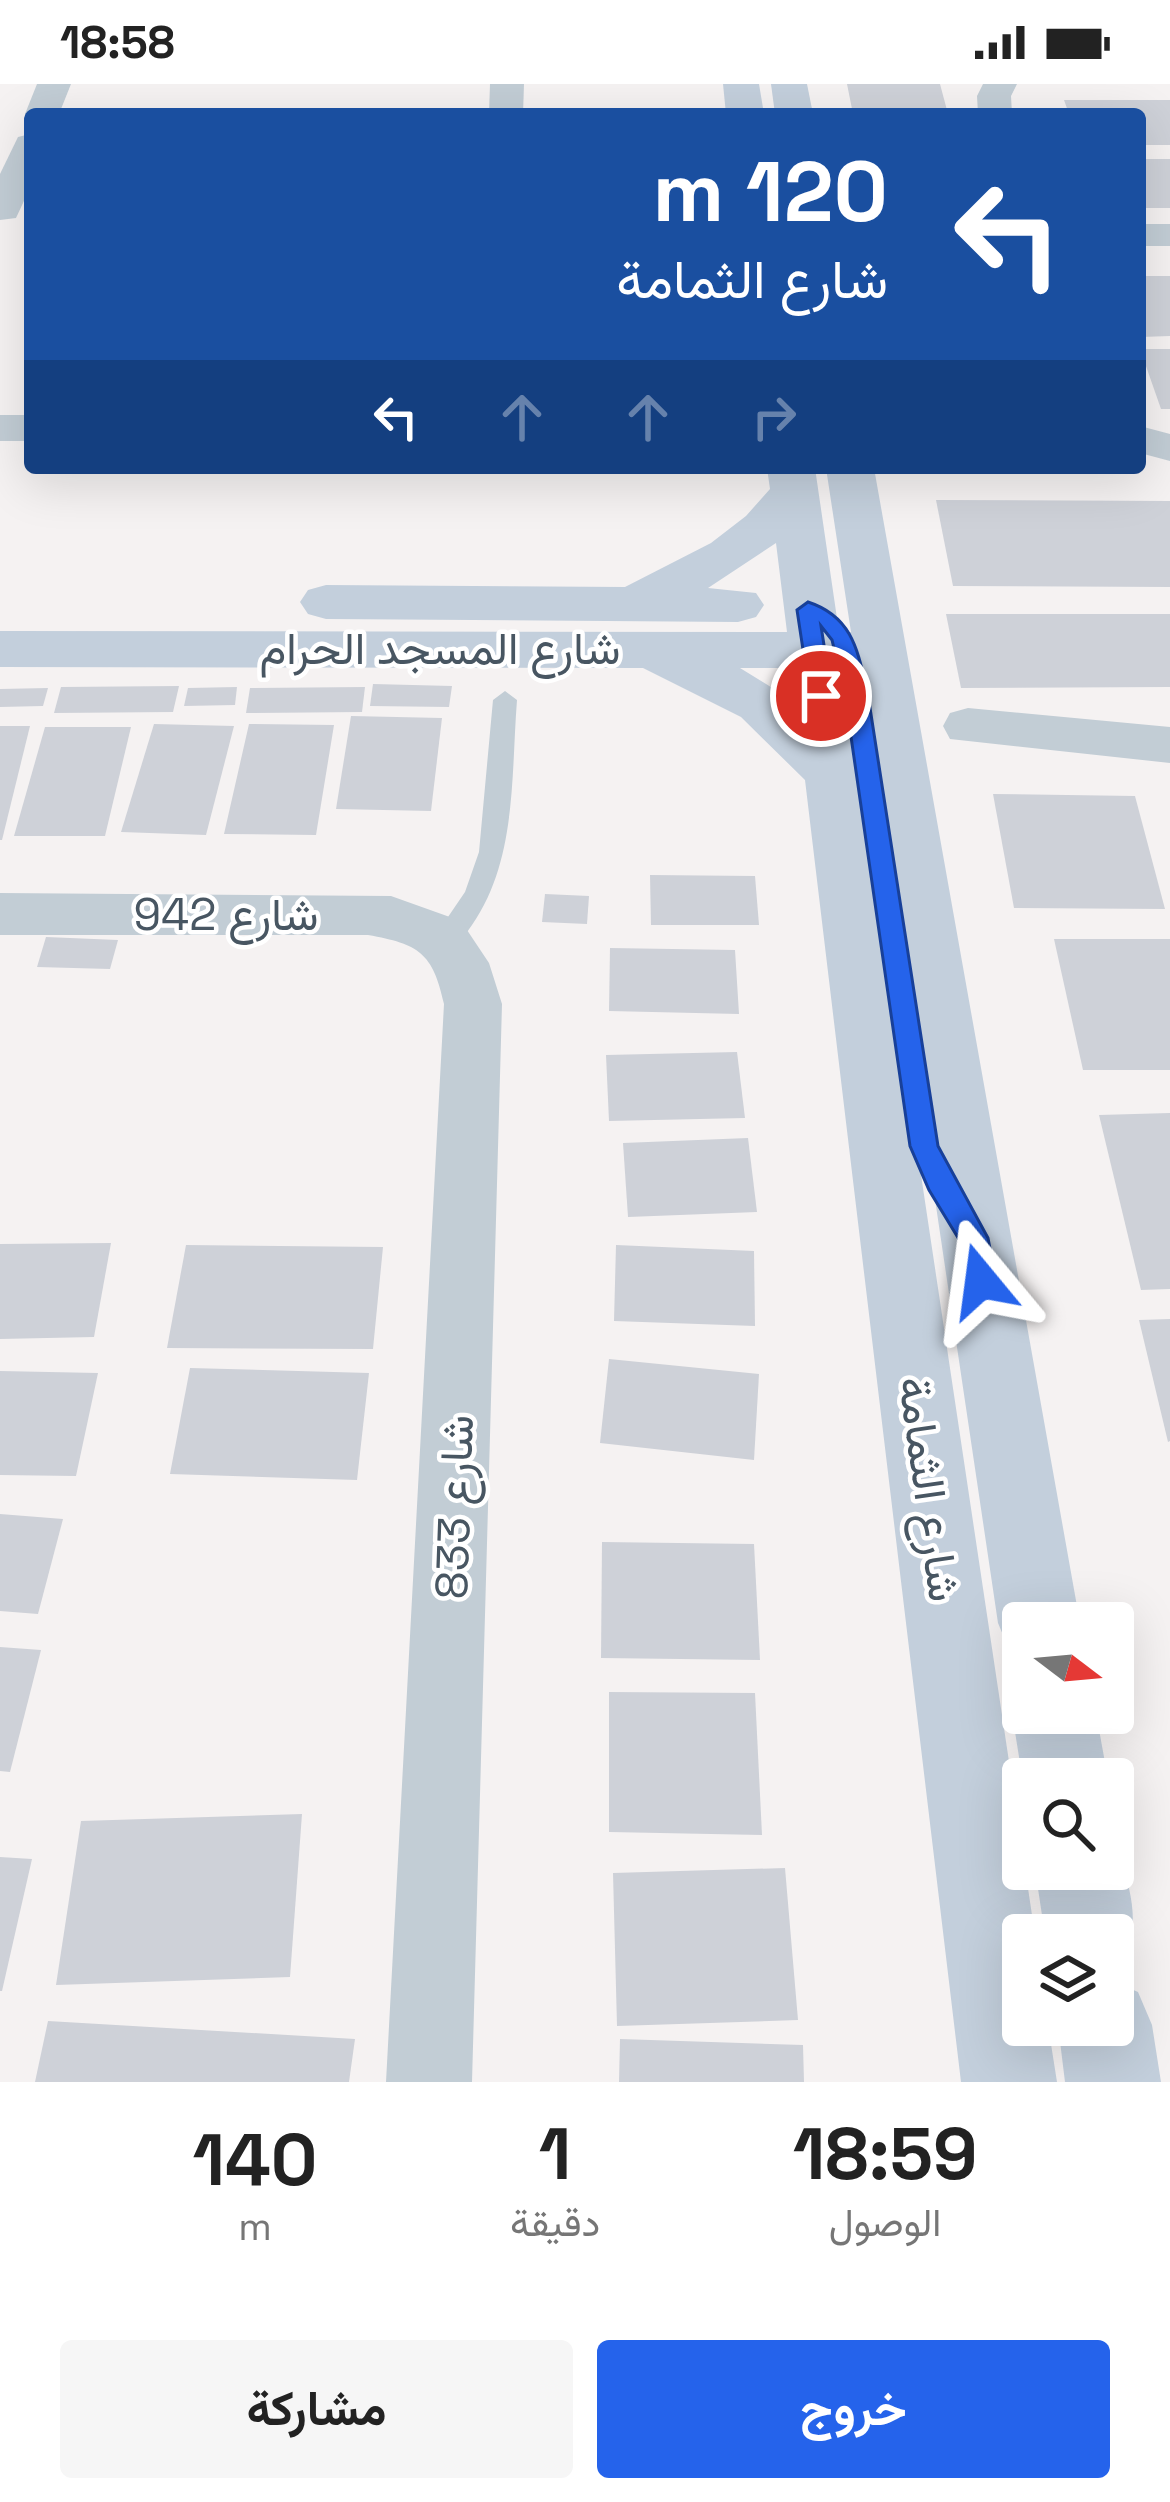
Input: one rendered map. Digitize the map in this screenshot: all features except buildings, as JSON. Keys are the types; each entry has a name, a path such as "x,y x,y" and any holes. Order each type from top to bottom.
{"street":[{"path":"11,210 24,165"},
{"path":"812,475 776,516 717,566 629,625 720,677 793,730 834,777"},
{"name":"شارع الثمامة","path":"812,475 974,1238 1035,1602"},
{"name":"شارع المسجد الحرام","path":"0,603 844,634"},
{"name":"شارع المسجد الحرام","path":"0,649 629,625"},
{"name":"شارع الثمامة","path":"844,634 834,777 1009,2082"},
{"path":"968,726 1170,745"},
{"name":"شارع 942","path":"0,914 368,914 413,920 447,939"},
{"name":"شارع 833","path":"429,2082 473,1004 466,968 447,939"},
{"path":"1108,2046 1113,2082"}],"lane":[{"path":"447,939 478,895 492,852 505,700"}],"route":[{"path":"821,696 808,610 832,622 843,640 856,695 924,1146 974,1238 981,1281"}]}
